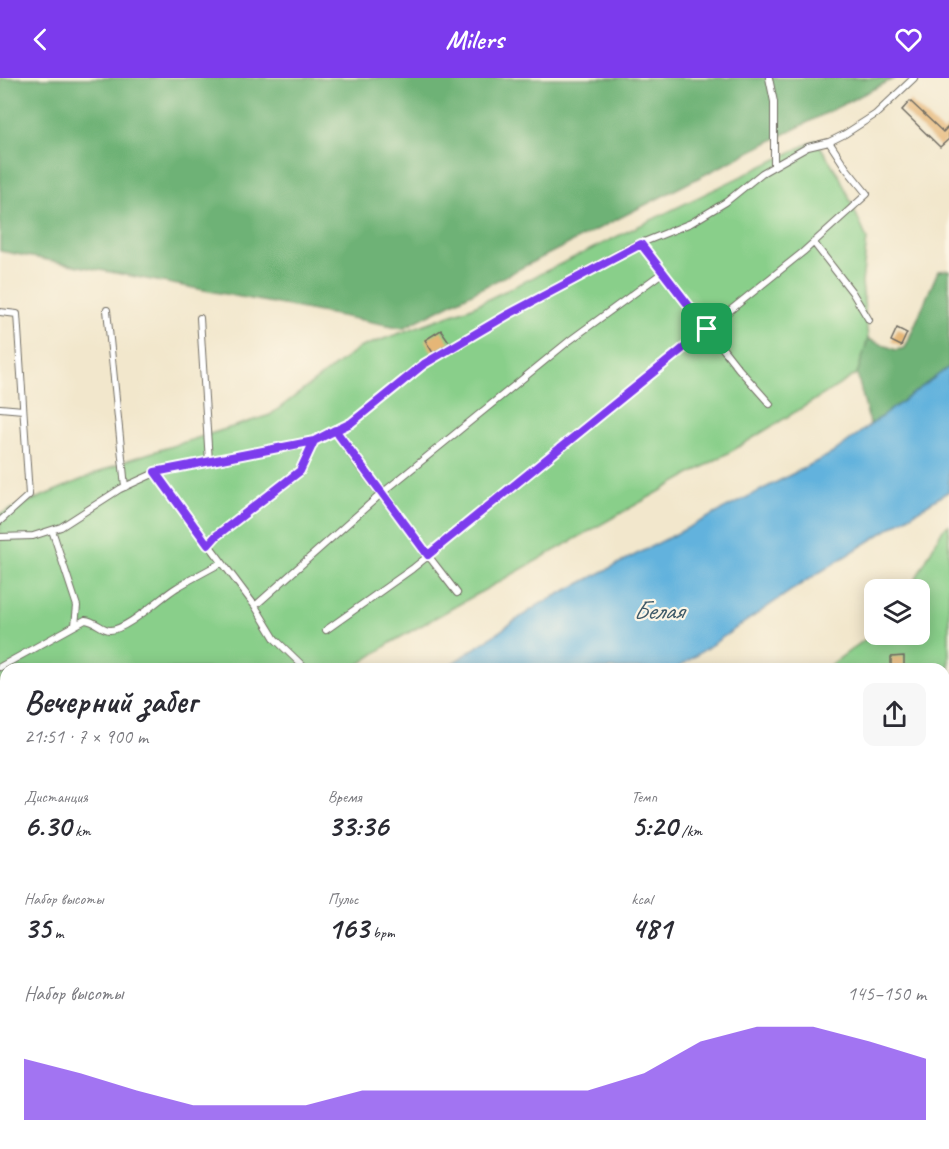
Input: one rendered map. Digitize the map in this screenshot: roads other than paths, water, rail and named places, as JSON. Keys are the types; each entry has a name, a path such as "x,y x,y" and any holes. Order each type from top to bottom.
{"lane":[{"path":"769,78 774,102 774,166"},
{"path":"0,537 33,536 52,530 155,472 314,441 351,423 424,364 509,314 641,244 690,223 726,202 774,166 808,147 829,142 876,114 914,78"},
{"path":"326,630 428,555 814,243 867,194 829,142"},
{"path":"814,243 852,292 869,320"},
{"path":"641,244 707,329 770,404"},
{"path":"255,606 381,494 569,341 663,273"},
{"path":"107,310 125,487"},
{"path":"0,312 16,314 29,495 0,521"},
{"path":"200,318 209,462"},
{"path":"0,408 23,410"},
{"path":"335,430 457,593"},
{"path":"208,545 264,497 300,471 314,441"},
{"path":"155,472 255,606 275,639 300,663"},
{"path":"52,530 77,606 75,625"},
{"path":"7,663 85,620 96,621 104,628 111,630 125,624 175,588 221,563"}],"water":[{"name":"Белая","path":"949,367 949,491 798,586 685,663 453,663 540,604 831,454"}]}
